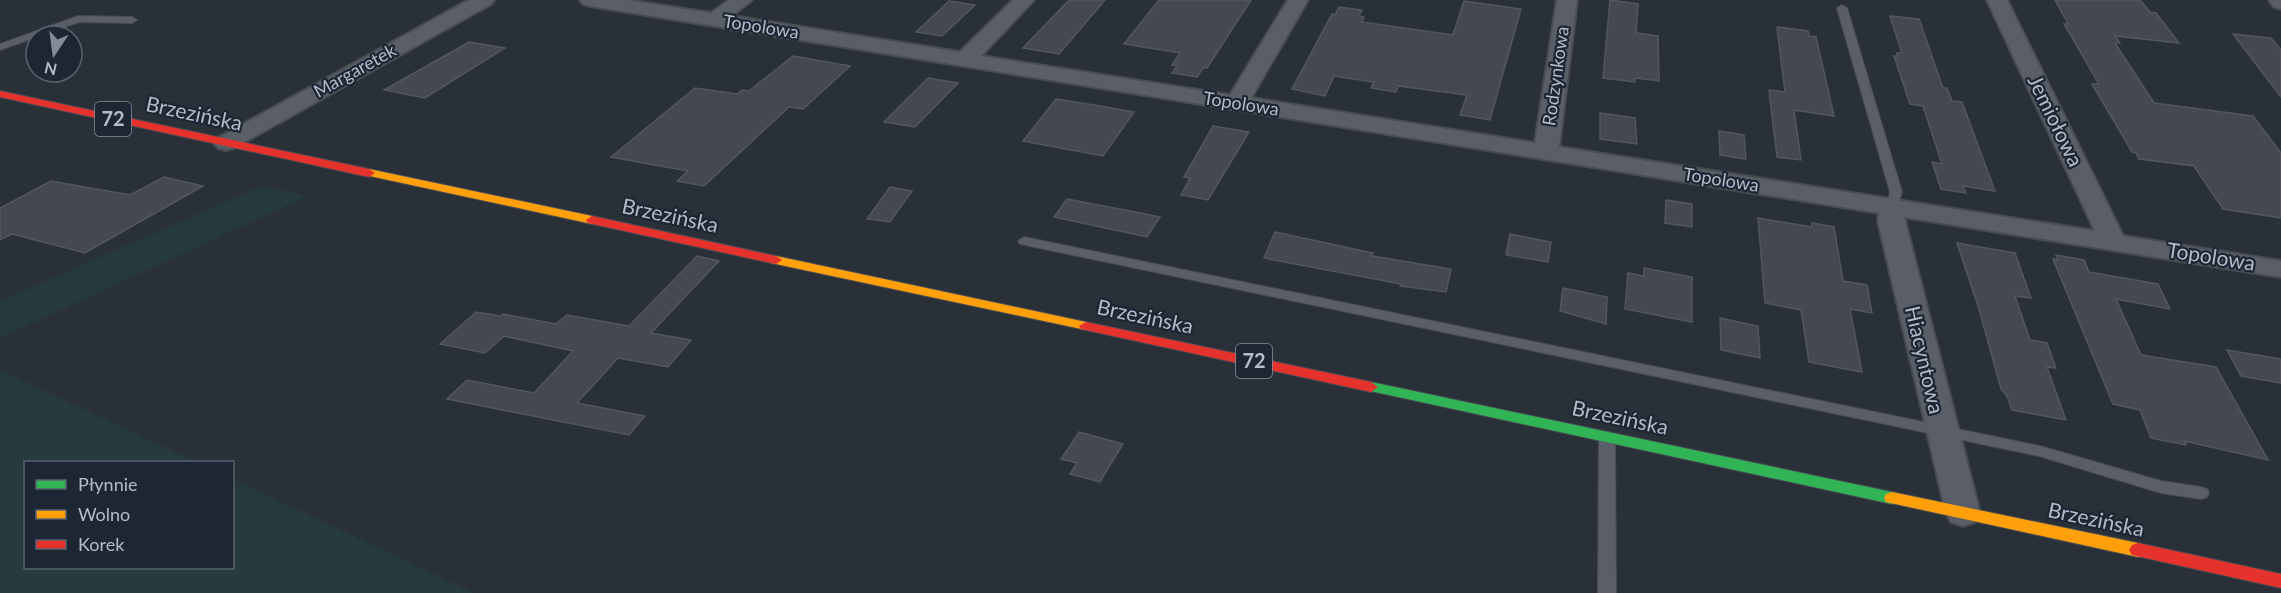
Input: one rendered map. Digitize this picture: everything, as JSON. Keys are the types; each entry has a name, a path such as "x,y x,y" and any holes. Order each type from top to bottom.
{"main road":[{"name":"Brzezińska","path":"0,94 2281,581"}],"street":[{"name":"Margaretek","path":"226,143 483,0"},
{"name":"Topolowa","path":"590,0 2281,268"},
{"path":"714,20 742,0"},
{"path":"965,60 1024,0"},
{"path":"1237,103 1298,0"},
{"name":"Rodzynkowa","path":"1546,152 1567,0"},
{"name":"Jemiołowa","path":"1996,0 2113,242"},
{"name":"Hiacyntowa","path":"1892,207 1891,221 1963,513"}],"lane":[{"path":"1842,8 1896,192 1892,207"},
{"path":"0,47 78,19 132,20"},
{"path":"1024,241 2040,451 2151,484 2201,493"},
{"path":"1606,593 1608,437"}],"green space":[{"path":"262,186 308,196 0,338 0,301"},
{"path":"0,370 195,461 24,461 24,569 234,569 234,479 474,593 0,593"}],"building":[{"path":"1069,0 1105,0 1059,54 1023,48"},
{"path":"1159,0 1251,0 1207,68 1204,67 1197,77 1172,73 1177,66 1172,65 1180,53 1124,44"},
{"path":"1610,0 1638,4 1636,33 1658,36 1659,81 1635,78 1635,82 1603,78"},
{"path":"2055,0 2140,0 2150,12 2156,13 2179,43 2115,36 2120,43 2115,43 2154,103 2253,116 2281,153 2281,218 2223,209 2194,166 2139,159 2136,153 2132,152 2092,84 2099,84 2064,24 2068,24"},
{"path":"949,1 975,5 942,36 916,32"},
{"path":"1464,1 1521,9 1490,120 1460,115 1467,95 1398,86 1396,92 1371,88 1374,82 1334,76 1325,96 1292,89 1332,14 1335,15 1339,7 1362,10 1359,16 1364,17 1362,22 1453,35"},
{"path":"1890,16 1919,19 1943,88 1947,88 1952,101 1962,102 1995,191 1963,186 1966,193 1941,189 1932,162 1942,164 1923,106 1910,104 1894,56 1902,53"},
{"path":"1777,27 1808,31 1809,36 1816,37 1834,116 1794,110 1801,160 1777,157 1769,90 1785,92"},
{"path":"2233,34 2271,38 2281,50 2281,97"},
{"path":"469,42 505,48 425,98 384,90"},
{"path":"793,56 850,66 803,109 789,107 704,186 677,181 688,171 611,157 695,88 737,94 742,90 749,91"},
{"path":"928,78 958,83 915,127 884,122"},
{"path":"1056,99 1134,112 1103,156 1023,141"},
{"path":"1600,113 1635,118 1637,144 1600,139"},
{"path":"1213,126 1249,132 1208,200 1181,195 1190,178 1184,177"},
{"path":"1719,131 1744,135 1746,159 1720,155"},
{"path":"164,177 203,186 85,253 12,234 0,240 0,208 51,181 130,195"},
{"path":"890,187 912,191 890,222 867,219"},
{"path":"1067,199 1160,217 1147,237 1054,217"},
{"path":"1666,200 1692,204 1692,227 1665,223"},
{"path":"1758,218 1812,227 1812,223 1834,227 1843,281 1867,285 1872,313 1850,309 1862,372 1809,362 1801,310 1765,303"},
{"path":"1275,232 1373,253 1372,256 1451,269 1446,292 1400,286 1401,284 1264,258"},
{"path":"1510,234 1551,242 1548,262 1506,255"},
{"path":"1957,243 2015,253 2031,298 2015,296 2030,340 2047,343 2056,368 2047,367 2066,420 2012,410 2007,396 2001,389 1979,309"},
{"path":"2056,255 2084,260 2089,272 2158,284 2170,309 2116,299 2141,355 2216,367 2268,460 2184,441 2186,445 2151,438 2140,410 2113,404 2053,259 2058,260"},
{"path":"697,256 719,261 651,333 691,340 668,367 618,358 577,403 645,416 629,435 447,399 467,380 534,393 573,351 504,336 485,353 440,344 476,312 500,316 503,314 556,324 567,315 629,326"},
{"path":"1644,268 1692,277 1692,322 1625,309 1628,273 1644,276"},
{"path":"1563,288 1607,297 1606,324 1560,311"},
{"path":"1720,318 1758,326 1760,358 1721,350"},
{"path":"2227,350 2281,359 2281,383 2241,376"},
{"path":"1079,432 1123,444 1100,482 1070,474 1077,463 1061,459"}],"traffic: fast":[{"path":"1371,387 1892,498"}],"traffic: slow":[{"path":"369,173 592,220"},
{"path":"776,260 1086,326"},
{"path":"1892,498 2138,550"}],"traffic: jam":[{"path":"0,94 369,173"},
{"path":"592,220 776,260"},
{"path":"1086,326 1371,387"},
{"path":"2138,550 2281,581"}]}
